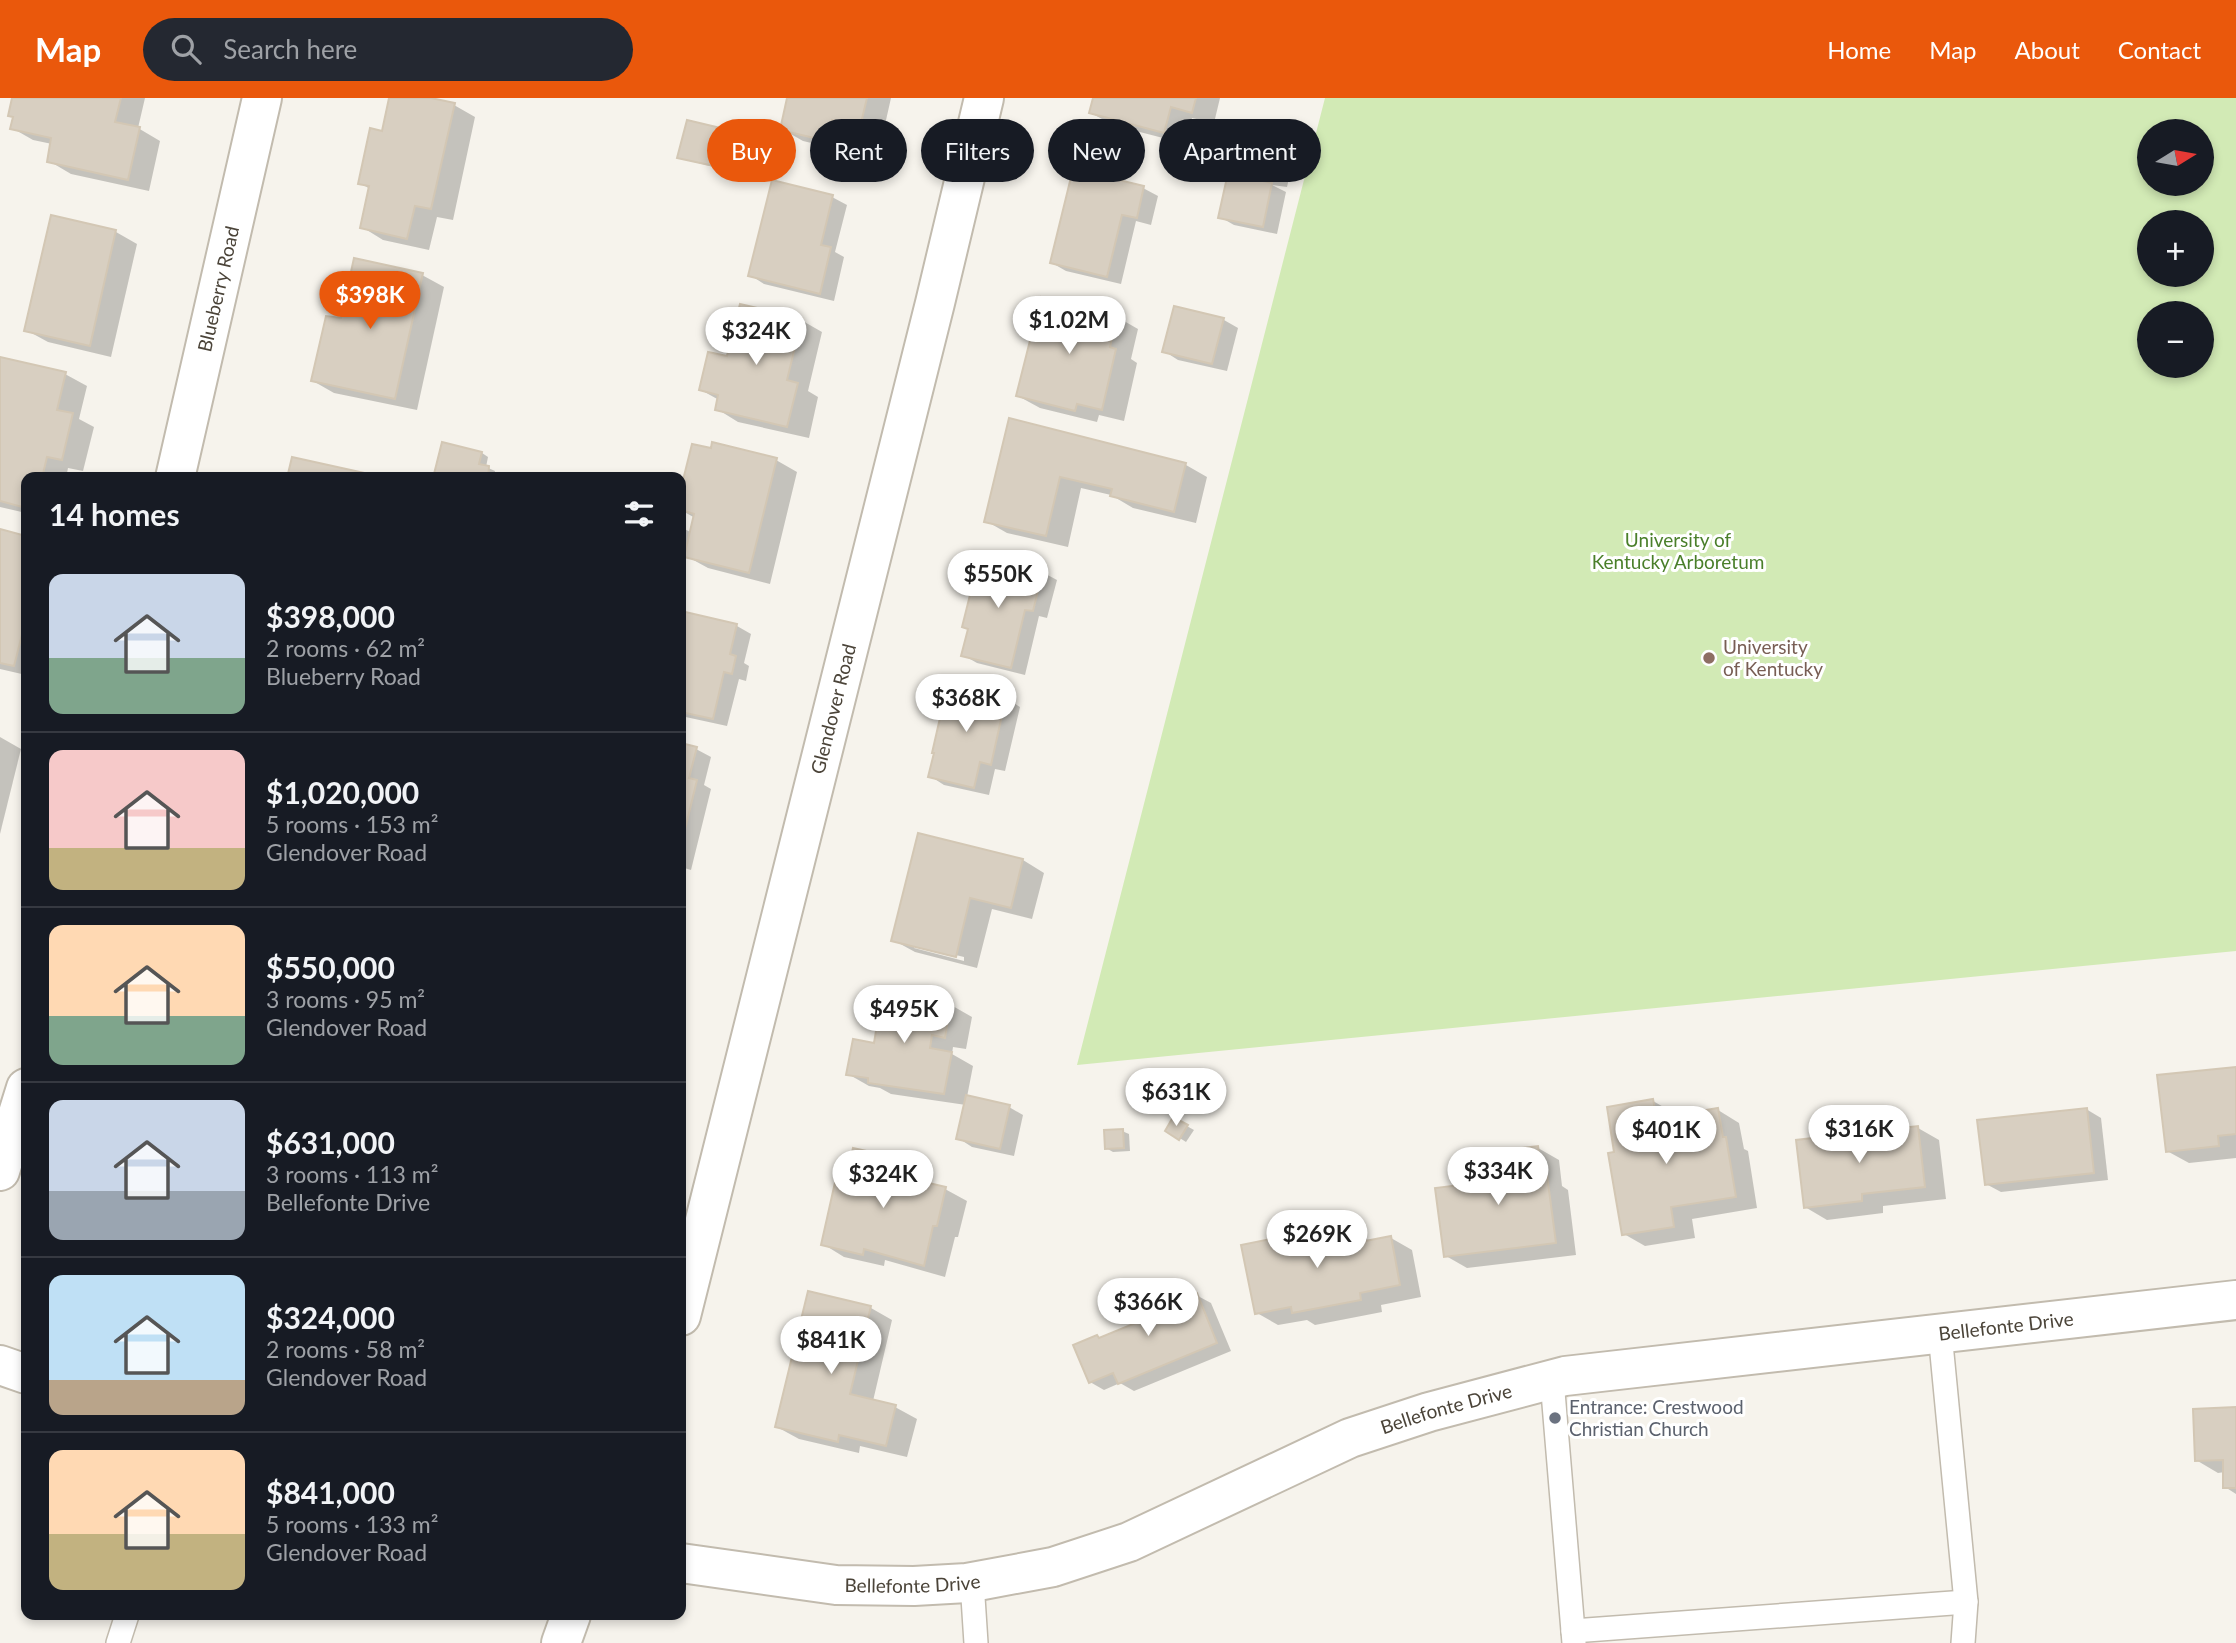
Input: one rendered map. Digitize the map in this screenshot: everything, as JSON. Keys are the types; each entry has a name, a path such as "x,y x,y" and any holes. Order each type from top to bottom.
{"street":[{"name":"Blueberry Road","path":"176,472 262,98"},
{"name":"Glendover Road","path":"686,1296 929,330 984,98"},
{"path":"0,1171 21,1104"},
{"name":"Bellefonte Drive","path":"686,1564 836,1585 914,1586 972,1582 1053,1567 1129,1542 1350,1438 1429,1412 1552,1380 2236,1300"},
{"path":"0,1365 21,1372"},
{"path":"561,1643 569,1620"}],"lane":[{"path":"1940,1333 1966,1602 1963,1643"},
{"path":"1552,1380 1573,1637 1966,1602"},
{"path":"972,1582 976,1643"},
{"path":"118,1643 125,1620"}],"green space":[{"name":"University of Kentucky Arboretum","path":"1325,98 2236,98 2236,951 1077,1065 1303,182 1321,182 1320,119"}],"building":[{"path":"12,98 121,98 115,122 140,127 128,180 47,162 51,138 10,129 13,117 8,116"},
{"path":"389,98 431,98 455,103 431,209 415,206 407,239 360,228 369,186 358,184 370,128 382,131"},
{"path":"787,98 867,98 862,119 810,119 810,137 796,134 796,119 782,119"},
{"path":"1093,98 1196,98 1192,113 1171,107 1168,119 1159,119 1159,132 1145,128 1145,119 1112,119 1089,113"},
{"path":"687,120 707,125 707,164 677,158"},
{"path":"772,182 833,195 821,245 831,247 820,294 748,276"},
{"path":"1070,182 1127,182 1144,186 1137,218 1122,215 1107,277 1050,263"},
{"path":"1226,182 1272,183 1263,227 1218,218"},
{"path":"51,215 116,230 90,346 24,331"},
{"path":"354,258 423,273 395,399 311,381 326,316 341,318"},
{"path":"1041,297 1117,315 1110,347 1116,349 1102,410 1077,404 1075,411 1016,396"},
{"path":"740,304 802,318 787,380 798,383 787,427 715,410 718,395 699,390 708,352 727,356"},
{"path":"1174,306 1224,318 1212,364 1162,352"},
{"path":"0,357 66,372 57,410 73,413 62,460 47,457 43,472 21,472 21,507 0,501"},
{"path":"1009,418 1186,463 1174,512 1110,496 1112,489 1060,477 1046,536 984,522"},
{"path":"442,442 482,452 479,464 489,466 488,472 434,472"},
{"path":"712,442 777,458 749,573 686,557 694,514 686,512 685,472 692,444 711,448"},
{"path":"292,457 360,472 288,472"},
{"path":"0,529 21,535 21,639 14,666 0,663"},
{"path":"980,555 1043,571 1033,611 1025,610 1011,668 961,656 968,629 962,627"},
{"path":"686,612 737,624 730,654 736,656 732,674 724,672 713,719 686,713"},
{"path":"948,683 1006,697 991,765 980,762 974,788 928,777"},
{"path":"686,744 697,747 689,778 697,780 686,825"},
{"path":"918,833 1023,859 1011,908 970,898 956,957 891,941"},
{"path":"884,991 951,1003 945,1038 932,1035 930,1048 952,1052 944,1094 868,1083 868,1078 846,1075 853,1039 874,1043 877,1025 866,1023 868,1005 881,1008"},
{"path":"2236,1067 2236,1134 2218,1136 2219,1146 2166,1152 2157,1075"},
{"path":"966,1095 1010,1105 1000,1149 956,1139"},
{"path":"1653,1099 1660,1138 1643,1140 1645,1149 1682,1143 1677,1115 1718,1108 1736,1197 1671,1207 1674,1227 1622,1235 1608,1153 1614,1152 1607,1107"},
{"path":"2087,1108 2094,1173 1985,1185 1977,1120"},
{"path":"1173,1117 1188,1125 1179,1140 1165,1131"},
{"path":"1918,1126 1925,1187 1862,1194 1862,1201 1804,1208 1796,1140"},
{"path":"1123,1129 1124,1148 1105,1149 1104,1130"},
{"path":"1538,1146 1542,1176 1547,1175 1556,1243 1444,1257 1435,1188 1485,1182 1482,1153"},
{"path":"853,1148 907,1160 903,1177 946,1187 924,1266 864,1249 863,1255 821,1245 836,1178 846,1180"},
{"path":"1346,1224 1350,1244 1391,1236 1400,1285 1360,1293 1361,1300 1292,1313 1291,1307 1255,1314 1241,1245"},
{"path":"1159,1284 1168,1305 1197,1293 1217,1343 1118,1384 1113,1373 1089,1383 1073,1345 1097,1335 1099,1338 1143,1320 1132,1295"},
{"path":"808,1291 871,1306 850,1394 896,1405 886,1446 839,1435 838,1442 775,1427"},
{"path":"2236,1407 2236,1488 2223,1488 2223,1460 2195,1461 2193,1409"}],"place":[{"name":"University of Kentucky","path":"1709,658"},
{"name":"Entrance: Crestwood Christian Church","path":"1555,1418"}]}
